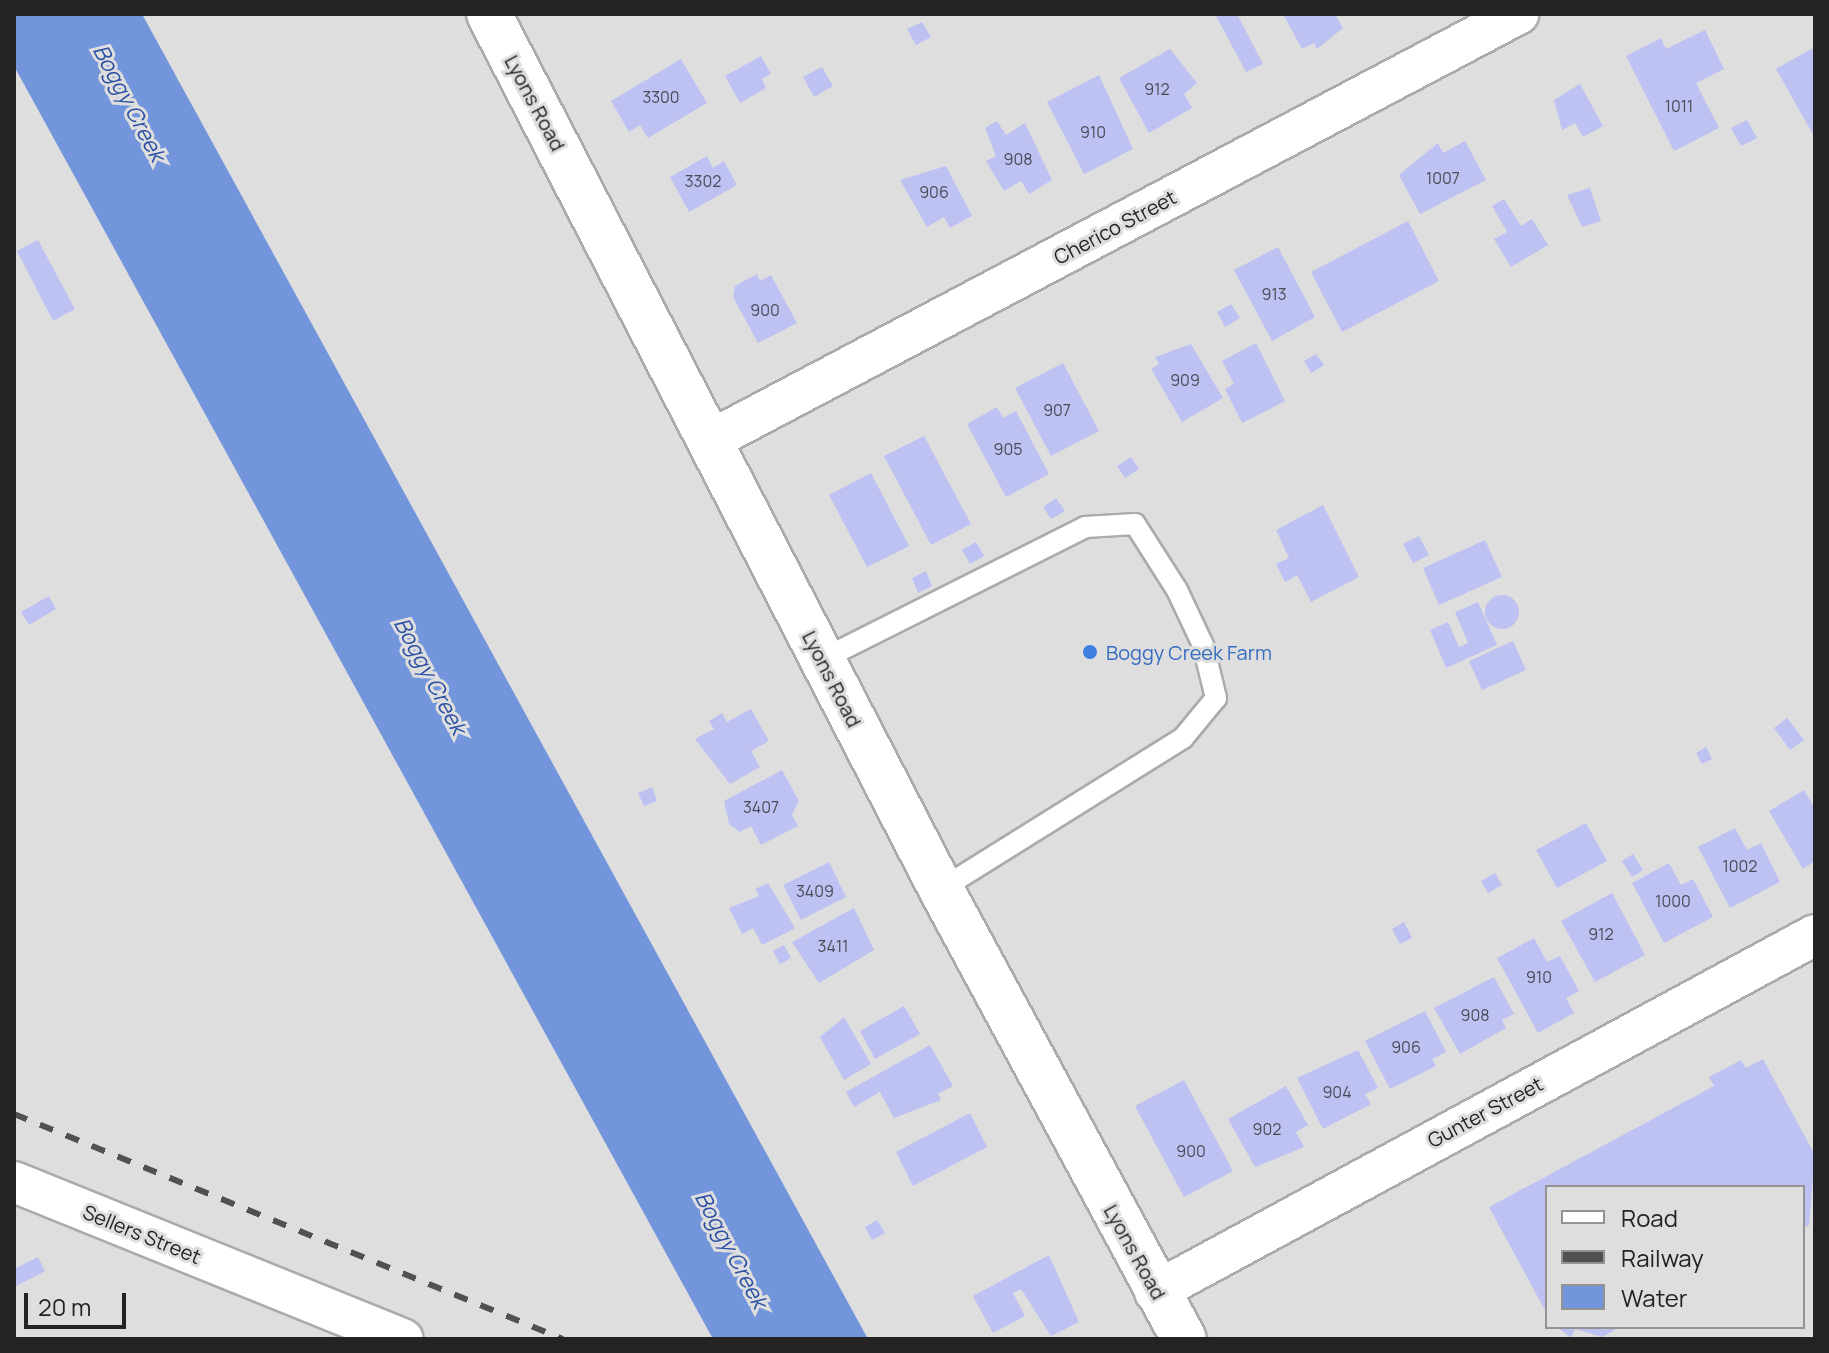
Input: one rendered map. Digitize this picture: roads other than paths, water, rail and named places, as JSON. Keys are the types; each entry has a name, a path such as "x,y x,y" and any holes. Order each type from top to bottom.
{"street":[{"name":"Lyons Road","path":"489,14 941,889 1155,1292 1184,1339"},
{"name":"Cherico Street","path":"711,440 1518,14"},
{"name":"Gunter Street","path":"1155,1292 1815,935"},
{"name":"Sellers Street","path":"14,1182 403,1339"}],"lane":[{"path":"821,660 1085,527 1135,524 1177,590 1203,645 1216,698 1183,738 941,889"}],"water":[{"name":"Boggy Creek","path":"14,14 142,14 868,1339 713,1339 14,66"}],"railway":[{"path":"14,1114 563,1339"}],"place":[{"name":"Boggy Creek Farm","path":"1090,652"}]}
